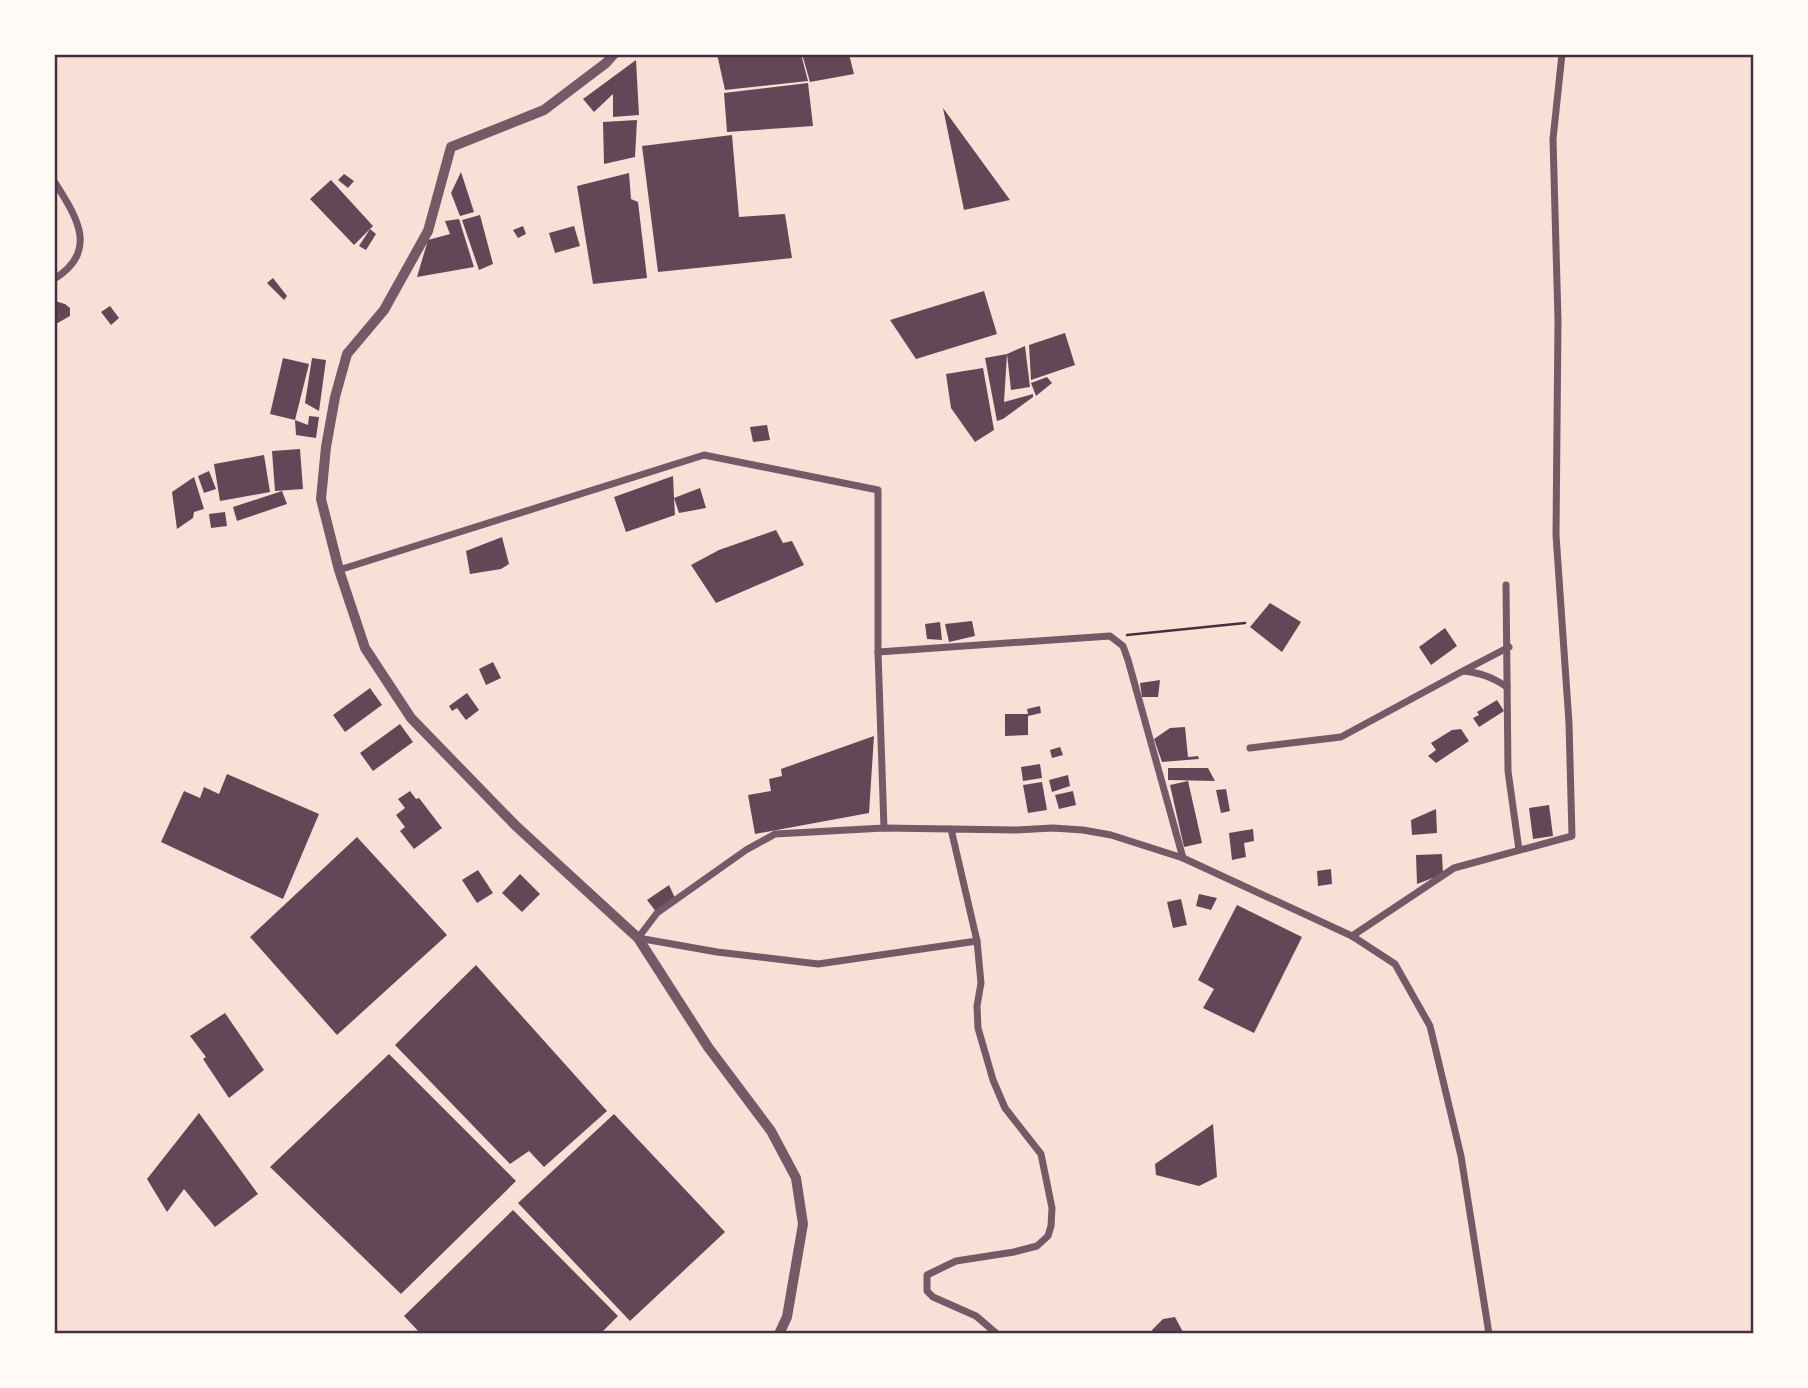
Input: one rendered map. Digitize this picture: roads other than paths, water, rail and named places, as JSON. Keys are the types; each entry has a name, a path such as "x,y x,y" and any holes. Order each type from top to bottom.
{"street":[{"path":"614,54 544,110 451,147 428,231 384,310 347,354 335,397 326,447 321,499 339,570 365,648 411,718 516,827 638,938 708,1047 771,1131 796,1178 803,1224 787,1317 779,1334"},
{"path":"1352,936 1454,868 1572,836 1569,723 1556,535 1558,320 1553,139 1562,54"},
{"path":"54,181 74,213 81,240 79,256 74,265 54,279"},
{"path":"339,570 704,454 878,490 878,652 884,828"},
{"path":"1507,585 1508,771 1519,850"},
{"path":"878,652 1110,636 1123,646 1128,660 1183,858"},
{"path":"1250,748 1341,737 1509,647"},
{"path":"1463,671 1494,678 1507,687"},
{"path":"638,938 657,913 746,850 775,834 884,828 1083,830 1111,835 1183,858 1352,936 1395,964 1430,1026 1461,1156 1489,1334"},
{"path":"951,829 977,941 981,983 977,1006 978,1028 993,1080 1005,1108 1041,1154 1052,1208 1048,1236 1037,1246 956,1261 927,1275 927,1291 933,1297 976,1317 997,1334"},
{"path":"638,938 718,952 818,964 977,941"}]}
